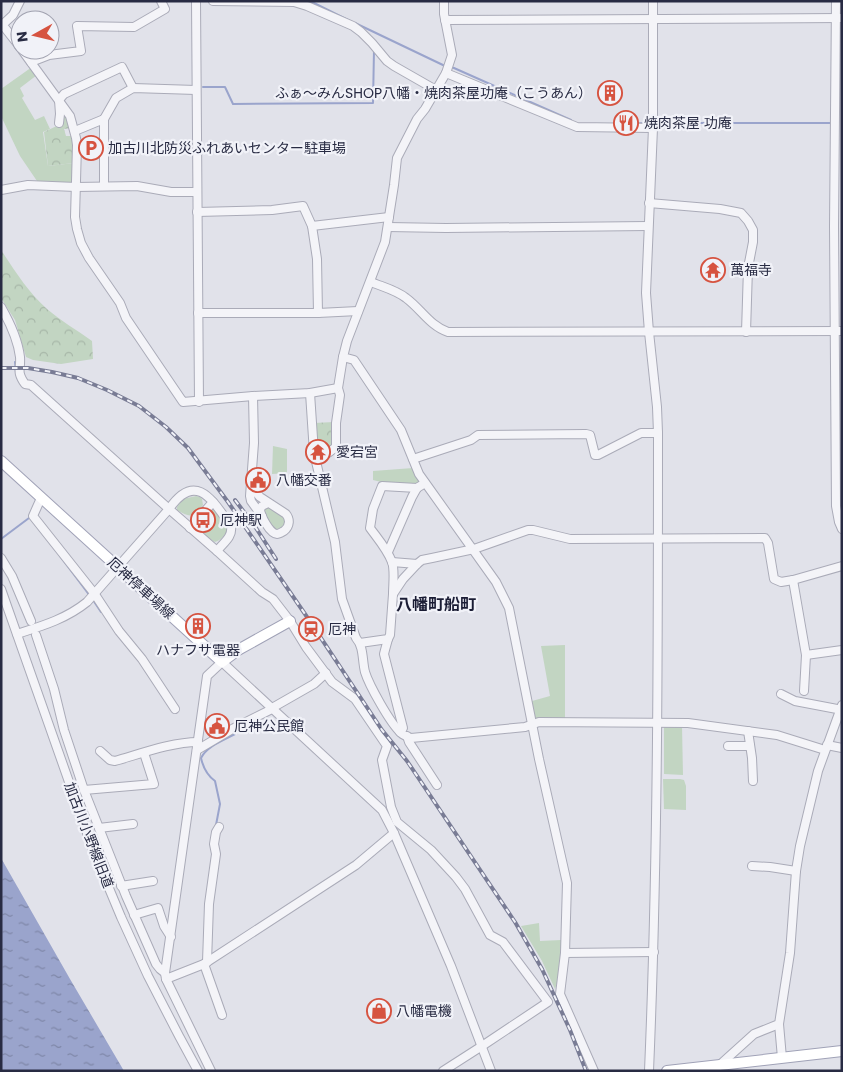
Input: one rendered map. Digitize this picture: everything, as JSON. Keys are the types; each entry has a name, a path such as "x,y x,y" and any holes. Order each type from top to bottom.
{"main road":[{"name":"厄神停車場線","path":"1,461 222,662"},
{"path":"222,662 238,650 290,621"},
{"path":"667,1071 717,1068 782,1058 842,1052"}],"street":[{"path":"10,35 1,26 12,15 20,1"},
{"path":"161,1 165,9 134,27 77,26 81,51 49,55 31,62 70,116 77,144 75,217 81,243 120,303 126,318 183,402 310,393 338,388"},
{"path":"196,1 198,402"},
{"path":"213,1 294,2 307,6 353,26 372,43 387,61 436,90"},
{"path":"314,456 328,453 336,447 336,423 340,395 338,388 343,358 347,341 386,242 397,158 416,119 425,109 446,73 452,55 444,14 444,1"},
{"path":"649,1071 654,952 658,722 658,433 646,293 652,128 653,1"},
{"path":"836,1 839,18 836,506 842,529"},
{"path":"445,20 839,18"},
{"path":"59,123 59,100 64,94 122,67 133,88"},
{"path":"446,73 577,127 652,128"},
{"path":"104,186 104,119 116,98 133,88 196,90"},
{"path":"74,131 104,119"},
{"path":"1,190 28,184 76,187 137,186 171,192 197,192"},
{"path":"650,203 720,209 741,213 748,221 754,230 748,268 746,332"},
{"path":"197,212 272,210 303,206 312,226 317,259 318,313"},
{"path":"312,226 389,217"},
{"path":"388,227 648,226"},
{"path":"371,282 398,292 408,299 429,320 448,332 838,331"},
{"path":"1,307 11,323 20,356 20,376 25,384 32,384 190,528 262,592 273,599 332,682 355,699 387,746 382,760 394,827 431,850 456,877 473,903 490,935 503,942 548,1002 443,1071"},
{"path":"198,313 358,312"},
{"path":"343,358 354,360 388,410 401,430 419,474 474,549 496,582 509,608 567,883 565,953 560,994 594,1071"},
{"path":"310,393 314,456 335,542 342,599 356,638 360,643 365,671 388,716 404,734 437,785"},
{"path":"251,487 260,497 286,514 289,523 282,533 273,533 251,501 250,496 254,443 253,396"},
{"path":"413,459 471,440 478,435 586,434 590,435 598,455 640,433 658,433"},
{"path":"388,552 412,497 418,488 425,483"},
{"path":"404,734 384,654 390,635 393,594 392,562 388,552 370,528 373,509 382,486 418,488"},
{"path":"17,634 66,616 87,602 183,493 201,492 205,494 231,526 231,535 217,550"},
{"path":"41,498 33,516 94,593 119,631 142,659 175,709"},
{"path":"190,528 213,502"},
{"path":"262,516 260,509 268,503"},
{"path":"393,594 403,579 422,560 474,549 528,530 570,539 765,538 768,543 774,579 780,582 842,566"},
{"path":"1,558 12,576 31,622"},
{"path":"392,562 417,564"},
{"path":"793,580 806,655 807,682 804,691"},
{"name":"加古川小野線旧道","path":"1,589 92,850 148,976 198,1071"},
{"path":"36,635 84,790 121,886 156,964 166,976 212,1071"},
{"path":"360,643 388,639"},
{"path":"806,655 842,650"},
{"path":"166,976 208,676 222,662 382,810 394,827 451,966 491,1071"},
{"path":"100,751 110,760 115,761 188,742 198,746 272,709 314,684 326,674"},
{"path":"781,694 795,701 837,709 841,708 818,771 800,846 796,871 790,953 779,1024 782,1058"},
{"path":"383,708 397,701"},
{"path":"404,734 411,738 526,727 538,722 658,722 688,723 777,735 826,748 842,748"},
{"path":"748,731 753,781"},
{"path":"728,746 750,746"},
{"path":"84,790 154,784 144,753"},
{"path":"98,828 133,824"},
{"path":"219,827 214,844 216,854 209,904 206,963 222,1016"},
{"path":"166,976 206,963 356,864 394,827"},
{"path":"752,866 796,871"},
{"path":"121,886 153,881"},
{"path":"134,915 158,908 164,926 171,937"},
{"path":"565,953 654,952"},
{"path":"717,1068 754,1034 779,1024"}],"green space":[{"path":"32,67 37,75 20,88 24,96 22,98 35,120 44,116 50,129 43,132 48,166 74,163 74,183 37,181 20,156 1,116 1,89"},
{"path":"65,111 71,128 64,129 66,136 73,136 74,163 48,166 44,132 61,124"},
{"path":"1,250 22,281 47,309 92,341 93,359 61,364 33,360 26,357 15,320 1,298"},
{"path":"334,422 334,446 321,454 320,450 316,450 314,423"},
{"path":"273,446 287,449 287,473 272,474"},
{"path":"413,468 419,482 418,485 389,484 373,480 373,471"},
{"path":"196,496 202,499 203,505 197,512 189,515 177,510 183,499"},
{"path":"269,507 283,516 285,523 280,528 272,528 262,510"},
{"path":"214,510 227,529 223,537 215,542 203,533 199,525"},
{"path":"565,645 565,719 535,718 532,701 550,696 541,646"},
{"path":"664,725 682,726 683,775 664,774"},
{"path":"663,779 684,780 686,786 686,810 664,809"},
{"path":"539,923 540,941 561,940 560,974 555,989 542,961 521,926"}],"water":[{"path":"1,858 70,979 124,1071 1,1071"}],"waterway":[{"path":"310,1 350,21"},
{"path":"355,23 445,66"},
{"path":"203,87 225,87 233,104 373,103 374,50"},
{"path":"450,67 571,120"},
{"path":"610,124 650,123"},
{"path":"655,123 833,123"},
{"path":"15,362 16,373"},
{"path":"1,539 31,518"},
{"path":"60,556 90,596"},
{"path":"93,600 101,612"},
{"path":"216,825 220,804 215,781 206,771 201,758 211,747 235,734"}],"railway":[{"path":"1,368 28,368 52,372 78,378 107,390 139,406 166,427 188,448 228,502 382,730 407,761 515,922 542,969 570,1030 586,1071"},
{"path":"235,500 276,559"}],"place":[{"name":"ふぁ～みんSHOP八幡・焼肉茶屋功庵（こうあん）","path":"610,93"},
{"name":"焼肉茶屋 功庵","path":"626,123"},
{"name":"加古川北防災ふれあいセンター駐車場","path":"91,148"},
{"name":"萬福寺","path":"713,270"},
{"name":"愛宕宮","path":"318,452"},
{"name":"八幡交番","path":"258,480"},
{"name":"厄神駅","path":"203,520"},
{"name":"ハナフサ電器","path":"198,626"},
{"name":"厄神","path":"311,629"},
{"name":"厄神公民館","path":"217,726"},
{"name":"八幡電機","path":"379,1011"}],"district":[{"name":"八幡町船町","path":"436,604"}]}
